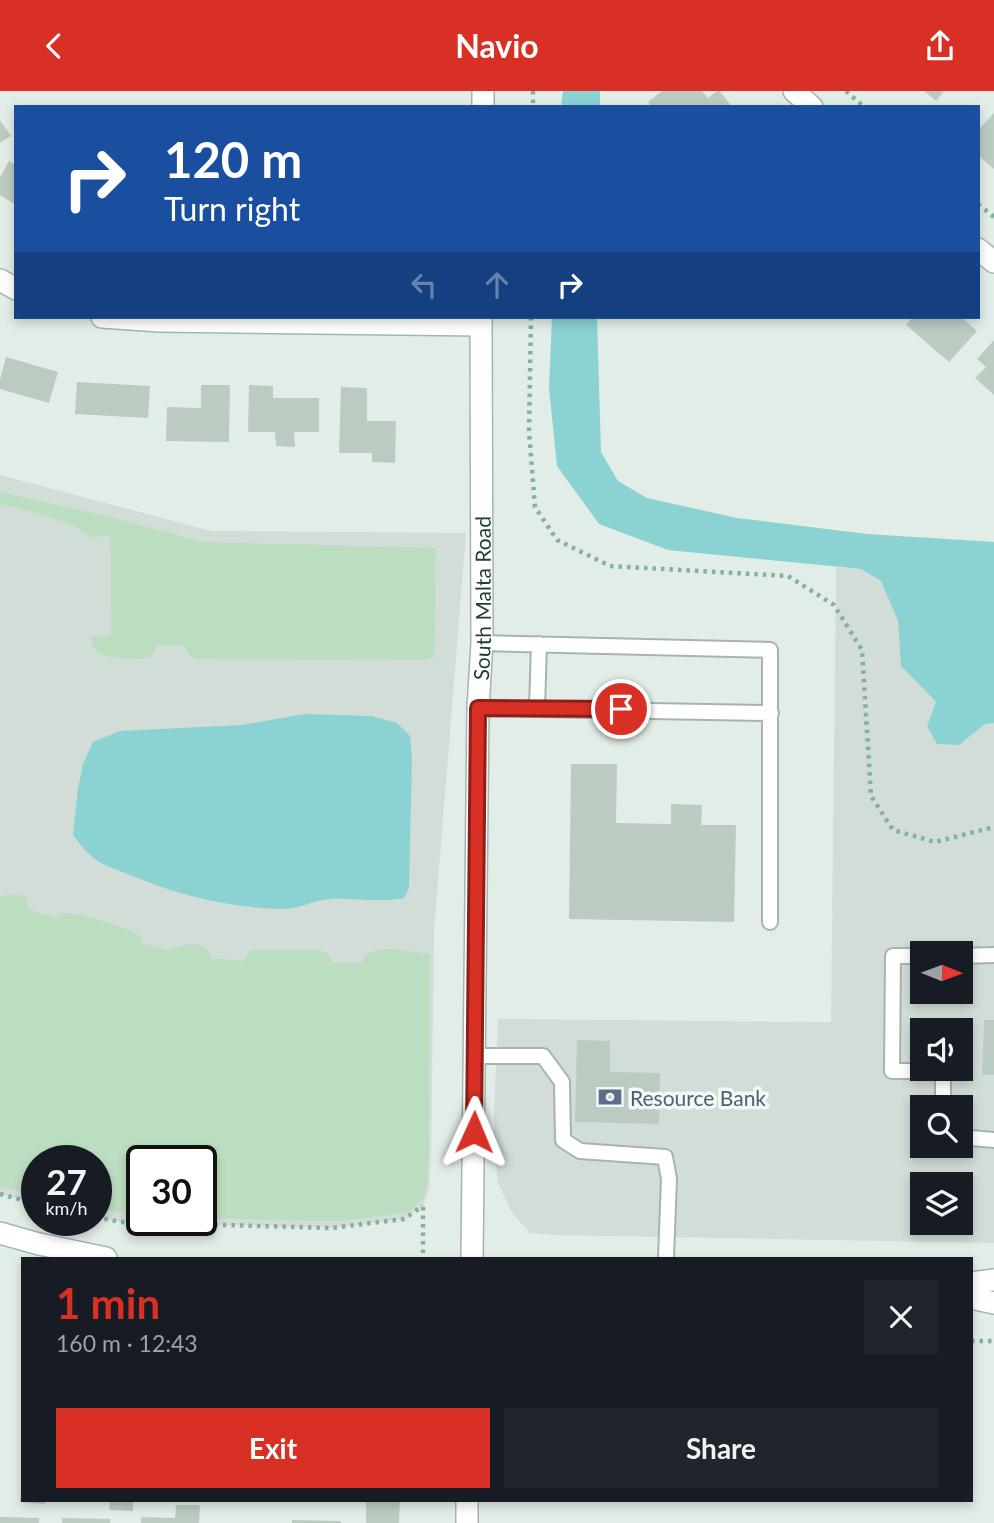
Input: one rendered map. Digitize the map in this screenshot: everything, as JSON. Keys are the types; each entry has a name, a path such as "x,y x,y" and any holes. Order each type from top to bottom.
{"street":[{"path":"794,91 810,105"},
{"path":"980,251 994,262"},
{"path":"130,319 481,321"},
{"name":"South Malta Road","path":"472,1257 478,708 482,643 481,321"},
{"path":"0,1233 101,1257"},
{"path":"973,1283 994,1280"},
{"path":"973,1298 994,1303"},
{"path":"467,1502 467,1523"}],"lane":[{"path":"482,643 770,650 771,922"},
{"path":"537,708 539,644"},
{"path":"478,708 771,713"},
{"path":"973,955 994,955"},
{"path":"910,956 893,956 892,1071 943,1071 943,1095"},
{"path":"474,1056 543,1056 562,1082 563,1140 580,1151 665,1157 669,1179 666,1257"},
{"path":"973,1138 994,1140"}],"path":[{"path":"846,91 862,105"},
{"path":"980,206 994,218"},
{"path":"531,319 529,431 535,507 556,540 610,566 788,576 834,605 862,650 871,796 893,829 935,842 994,827"},
{"path":"0,1194 21,1200"},
{"path":"112,1220 331,1228 404,1219 423,1206 424,1257"},
{"path":"973,1341 994,1341"}],"shaded area":[{"path":"0,475 211,531 466,533 434,932 431,1156 429,1190 423,1206 404,1219 331,1228 217,1225 217,1145 126,1145 126,1222 112,1220 112,1145 21,1145 21,1200 0,1194"},
{"path":"836,567 861,569 881,581 898,621 901,666 936,702 927,726 959,745 985,724 994,723 994,1243 530,1233 512,1213 498,1183 494,1114 498,1019 831,1022"}],"green space":[{"path":"0,492 203,542 436,548 434,658 197,659 190,656 184,646 156,646 155,652 147,658 124,659 101,654 94,649 90,637 111,636 110,536 90,537 74,526 0,504"},
{"path":"18,894 27,898 28,909 56,918 60,913 77,914 126,929 142,937 142,943 170,951 192,944 201,946 212,958 243,961 250,950 318,950 328,953 333,963 362,963 366,955 381,950 430,955 429,1147 427,1186 423,1198 414,1208 404,1213 350,1220 217,1218 217,1145 126,1145 126,1214 112,1211 112,1145 21,1145 21,1192 0,1186 0,898"}],"water":[{"path":"563,91 600,91 600,105 561,105"},
{"path":"552,319 597,319 601,452 618,481 647,498 737,518 867,534 994,542 994,723 985,724 959,745 937,744 927,726 936,702 901,666 898,621 881,581 861,569 668,550 599,524 557,466 549,388"},
{"path":"305,714 371,716 397,723 410,736 412,759 409,888 404,898 330,899 283,909 223,903 165,888 106,865 90,855 73,835 83,764 93,742 120,731 242,725"}],"building":[{"path":"662,91 702,91 708,98 720,91 730,105 650,105 648,102"},
{"path":"924,91 944,91 936,101"},
{"path":"994,113 994,169 980,157 980,128"},
{"path":"0,120 11,136 0,143"},
{"path":"9,161 14,164 14,204 0,195 0,177"},
{"path":"911,319 963,319 977,331 949,362 906,325"},
{"path":"994,340 994,395 975,378 986,367 977,359"},
{"path":"6,357 58,372 49,403 0,389"},
{"path":"77,382 150,386 148,418 75,414"},
{"path":"201,385 230,385 229,442 166,441 167,407 201,408"},
{"path":"249,385 273,386 273,398 319,398 319,432 294,432 295,447 276,446 275,432 248,432"},
{"path":"341,387 367,388 367,421 396,421 395,463 372,462 372,453 339,453"},
{"path":"571,764 617,764 616,823 671,824 671,804 702,805 701,825 736,825 734,922 569,919"},
{"path":"984,1020 994,1020 994,1075 982,1075"},
{"path":"577,1040 610,1041 610,1072 660,1073 659,1124 575,1122"},
{"path":"110,1502 133,1502 133,1511 109,1510"},
{"path":"366,1502 400,1502 399,1523 366,1523"},
{"path":"176,1505 200,1505 199,1523 141,1523 141,1517 175,1518"},
{"path":"0,1517 39,1518 39,1523 0,1523"},
{"path":"62,1518 110,1519 110,1523 62,1523"},
{"path":"292,1520 341,1521 341,1523 292,1523"}],"place":[{"name":"Resource Bank","path":"610,1097"}],"route":[{"path":"474,1132 478,708 621,709"}]}
